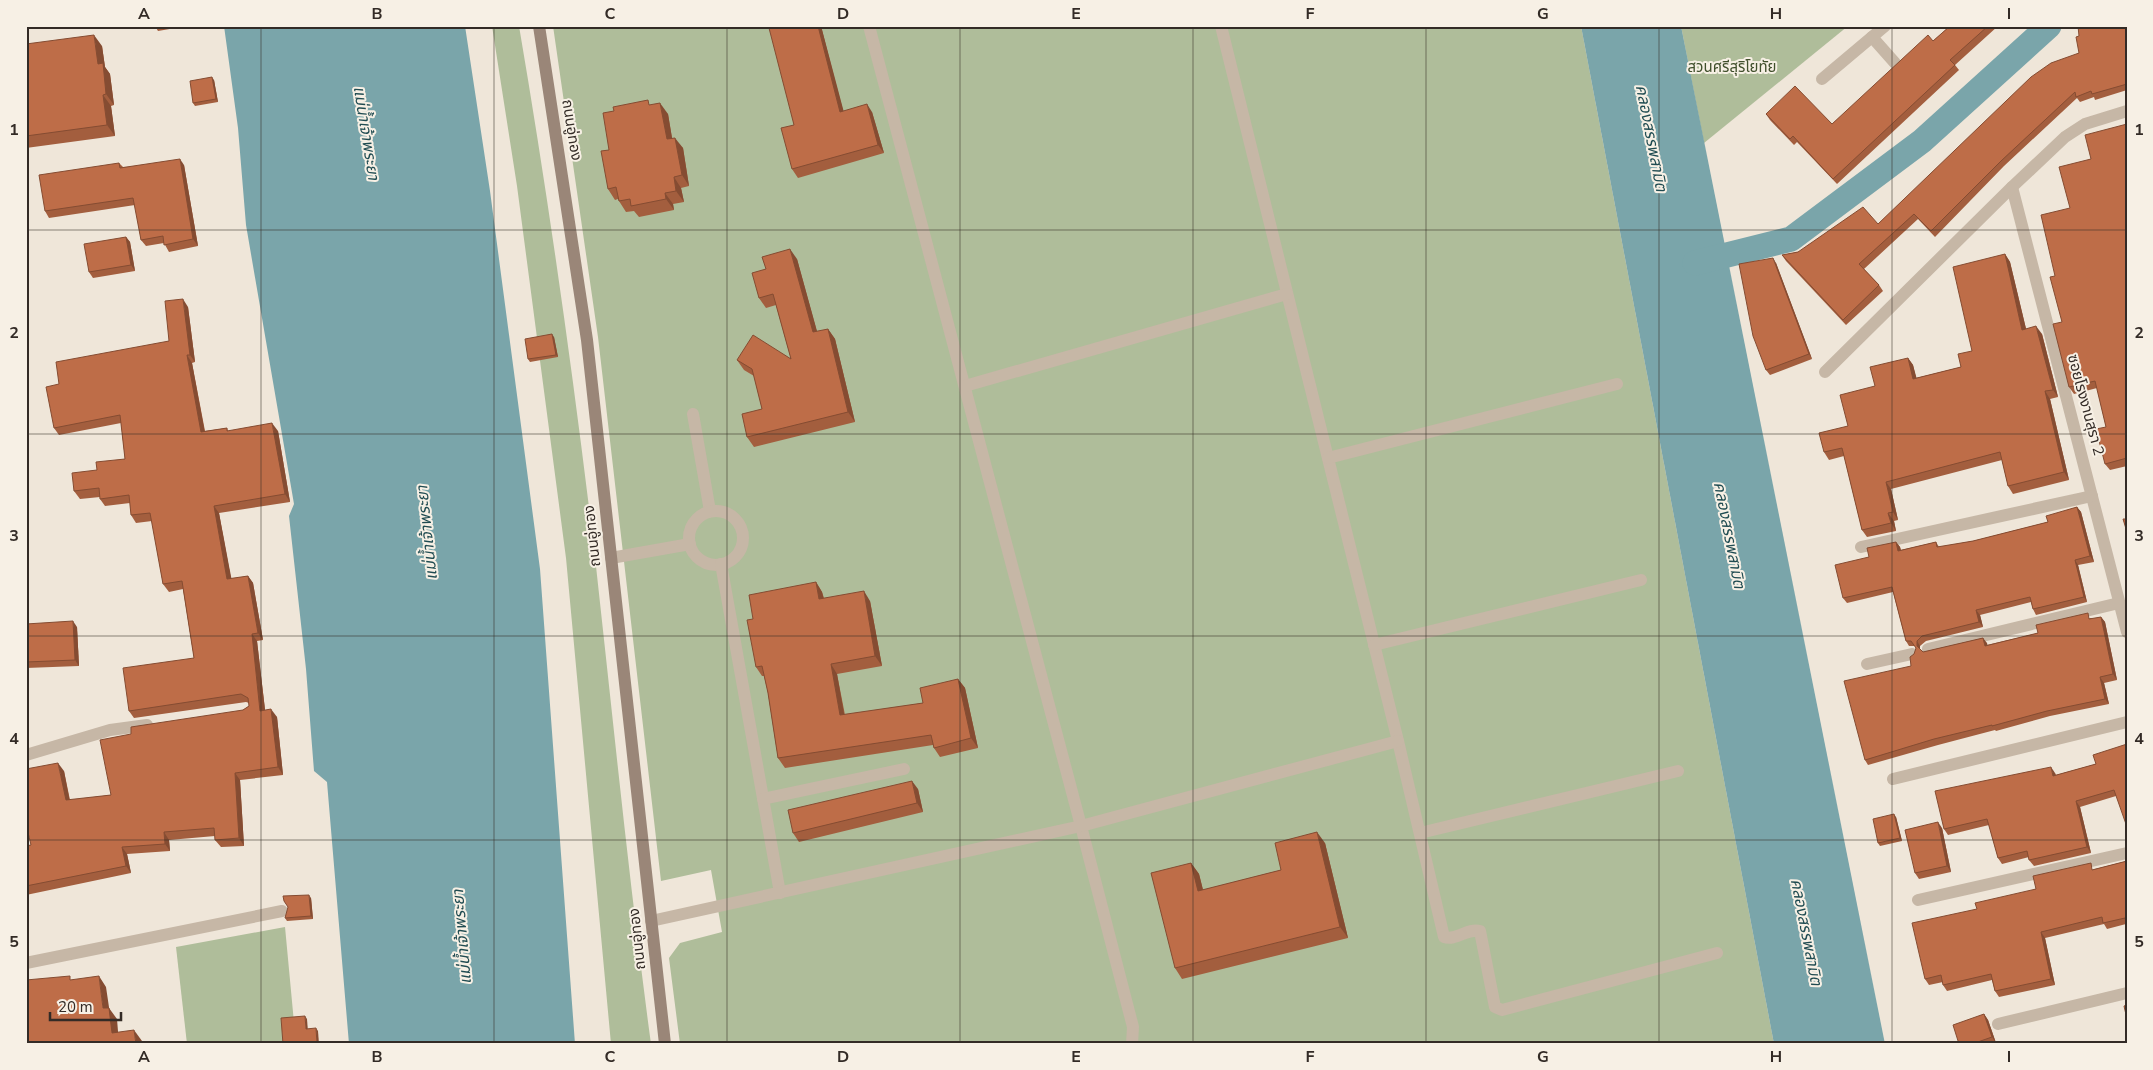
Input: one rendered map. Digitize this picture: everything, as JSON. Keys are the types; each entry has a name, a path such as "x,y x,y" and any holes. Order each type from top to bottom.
{"main road":[{"name":"ถนนอู่ทอง","path":"539,26 587,340 665,1044"}],"street":[{"path":"869,26 1081,826 1132,1027 1132,1044"},
{"path":"1221,26 1398,741 1444,937 1449,939 1474,930 1480,931 1495,1007 1498,1010 1717,953"},
{"path":"1822,79 1884,26"},
{"path":"1872,37 1895,63"},
{"path":"1825,372 2064,137 2085,124 2127,111"},
{"name":"ซอยโรงงานสุรา 2","path":"2012,187 2127,632"},
{"path":"965,386 1287,294"},
{"path":"1328,458 1617,384"},
{"path":"693,414 710,511"},
{"path":"1861,547 2092,496"},
{"path":"710,511 729,514 741,528 743,537 737,554 721,564 712,565 703,562 696,556 690,544 690,529 695,521 710,511"},
{"path":"611,558 690,544"},
{"path":"721,564 780,893"},
{"path":"1374,645 1641,580"},
{"path":"1928,650 2119,603"},
{"path":"1867,664 1912,654"},
{"path":"1893,778 2127,722"},
{"path":"26,755 110,730 159,723"},
{"path":"651,921 1081,826 1398,741"},
{"path":"763,798 904,769"},
{"path":"1420,833 1678,771"},
{"path":"1918,900 2127,853"},
{"path":"26,963 282,911"},
{"path":"1998,1024 2127,993"}],"green space":[{"path":"492,26 519,26 541,158 587,491 628,861 651,1044 611,1044 566,558 517,186"},
{"path":"553,26 1581,26 1774,1044 680,1044 669,958 680,943 722,932 711,870 661,881 598,337"},
{"name":"สวนศรีสุริโยทัย","path":"1681,26 1848,26 1704,143"},
{"path":"285,927 296,1044 187,1044 176,947"}],"water":[{"name":"แม่น้ำเจ้าพระยา","path":"224,26 465,26 490,191 540,569 575,1044 349,1044 327,782 314,771 306,669 289,516 294,504 246,225 238,128"},
{"name":"คลองสรรพสามิต","path":"1581,26 1681,26 1885,1044 1774,1044"}],"building":[{"path":"775,26 818,26 840,112 867,104 878,145 792,169 781,128 794,125 769,28"},
{"path":"1950,26 1988,26 1950,60 1955,65 1833,179 1793,136 1790,139 1766,114 1795,86 1832,124 1928,35 1933,41"},
{"path":"2078,26 2127,26 2127,84 2092,94 2091,91 2076,97 2075,92 2001,161 1931,231 1914,214 1859,264 1879,285 1843,320 1782,255 1798,252 1863,207 1878,224 2031,77 2051,63 2079,53 2076,37 2079,36"},
{"path":"94,35 98,64 103,63 106,94 103,95 107,125 26,136 26,44"},
{"path":"212,77 216,99 193,103 190,81"},
{"path":"648,100 649,105 660,103 667,139 675,138 682,175 674,177 676,191 665,193 666,199 631,206 630,199 619,201 616,187 608,189 601,151 609,150 603,113 614,111 613,107"},
{"path":"2127,124 2127,458 2105,464 2096,429 2106,427 2095,381 2069,387 2053,324 2062,322 2050,277 2055,276 2041,215 2070,208 2059,167 2091,159 2085,135"},
{"path":"180,159 193,239 164,245 163,236 141,240 133,198 45,211 39,175 119,163 120,168"},
{"path":"126,237 131,265 89,272 84,244"},
{"path":"790,249 813,332 828,329 848,412 747,437 742,414 762,409 752,369 737,360 753,335 791,359 773,294 759,298 752,273 766,269 762,257"},
{"path":"2005,254 2022,330 2036,326 2053,390 2045,391 2064,472 2008,486 2000,452 1886,482 1893,512 1888,513 1891,523 1862,530 1842,448 1824,452 1819,433 1848,426 1840,395 1875,386 1870,367 1908,358 1913,379 1961,367 1958,354 1972,351 1953,267"},
{"path":"1773,258 1809,354 1766,370 1753,336 1739,264"},
{"path":"183,299 190,355 187,355 201,432 227,428 227,431 272,423 285,494 214,506 227,579 248,576 258,633 252,634 260,711 271,709 278,767 235,773 239,838 215,840 214,828 164,832 165,844 122,847 126,866 26,886 26,846 31,845 26,824 26,769 58,763 66,800 111,795 100,740 131,734 131,727 243,710 249,706 248,698 241,694 129,711 123,668 194,658 182,581 163,584 150,513 131,515 129,495 100,499 99,488 74,491 72,473 97,470 96,462 125,459 120,415 54,428 46,387 59,384 56,362 169,341 165,301"},
{"path":"552,334 556,355 528,359 525,339"},
{"path":"2077,507 2090,556 2075,560 2084,597 2033,609 2030,597 1976,610 1979,622 1922,636 1917,641 1917,646 1923,652 1983,638 1985,646 2038,633 2036,625 2088,613 2089,619 2101,617 2113,674 2100,677 2105,699 2047,711 1934,739 1865,760 1844,681 1911,666 1910,657 1914,654 1916,648 1911,641 1906,641 1892,587 1843,598 1835,565 1869,557 1867,548 1896,542 1898,551 1936,542 1937,547 1973,541 2048,522 2046,516"},
{"path":"2123,519 2127,519 2127,532"},
{"path":"816,582 819,599 864,591 875,656 831,664 840,715 923,703 920,688 958,679 971,738 934,748 931,735 778,758 762,666 756,667 747,620 753,619 749,595"},
{"path":"73,621 75,660 26,662 26,624"},
{"path":"2127,744 2127,827 2114,790 2076,801 2087,847 2029,860 2027,851 1998,858 1987,819 1944,829 1935,791 2051,767 2053,776 2096,764 2093,755"},
{"path":"912,781 917,803 793,833 788,810"},
{"path":"1894,814 1900,838 1878,843 1873,819"},
{"path":"1938,822 1947,866 1915,873 1905,830"},
{"path":"1317,832 1340,927 1175,968 1151,873 1191,863 1198,891 1281,870 1275,843"},
{"path":"2127,861 2127,926 2125,918 2103,923 2102,917 2041,932 2051,979 1995,991 1991,974 1943,985 1941,975 1925,979 1912,923 1977,909 1975,903 2036,889 2033,876 2091,863 2092,870"},
{"path":"309,895 311,916 285,918 288,907 283,896"},
{"path":"70,976 70,980 99,976 103,1008 109,1008 112,1033 134,1030 136,1044 26,1044 26,980"},
{"path":"2127,1005 2127,1019 2124,1006"},
{"path":"1984,1014 1992,1037 1972,1044 1959,1044 1953,1025"},
{"path":"305,1016 306,1029 316,1028 317,1044 283,1044 281,1018"}],"waterway":[{"path":"1695,263 1791,239 1922,141 2049,26"}]}
